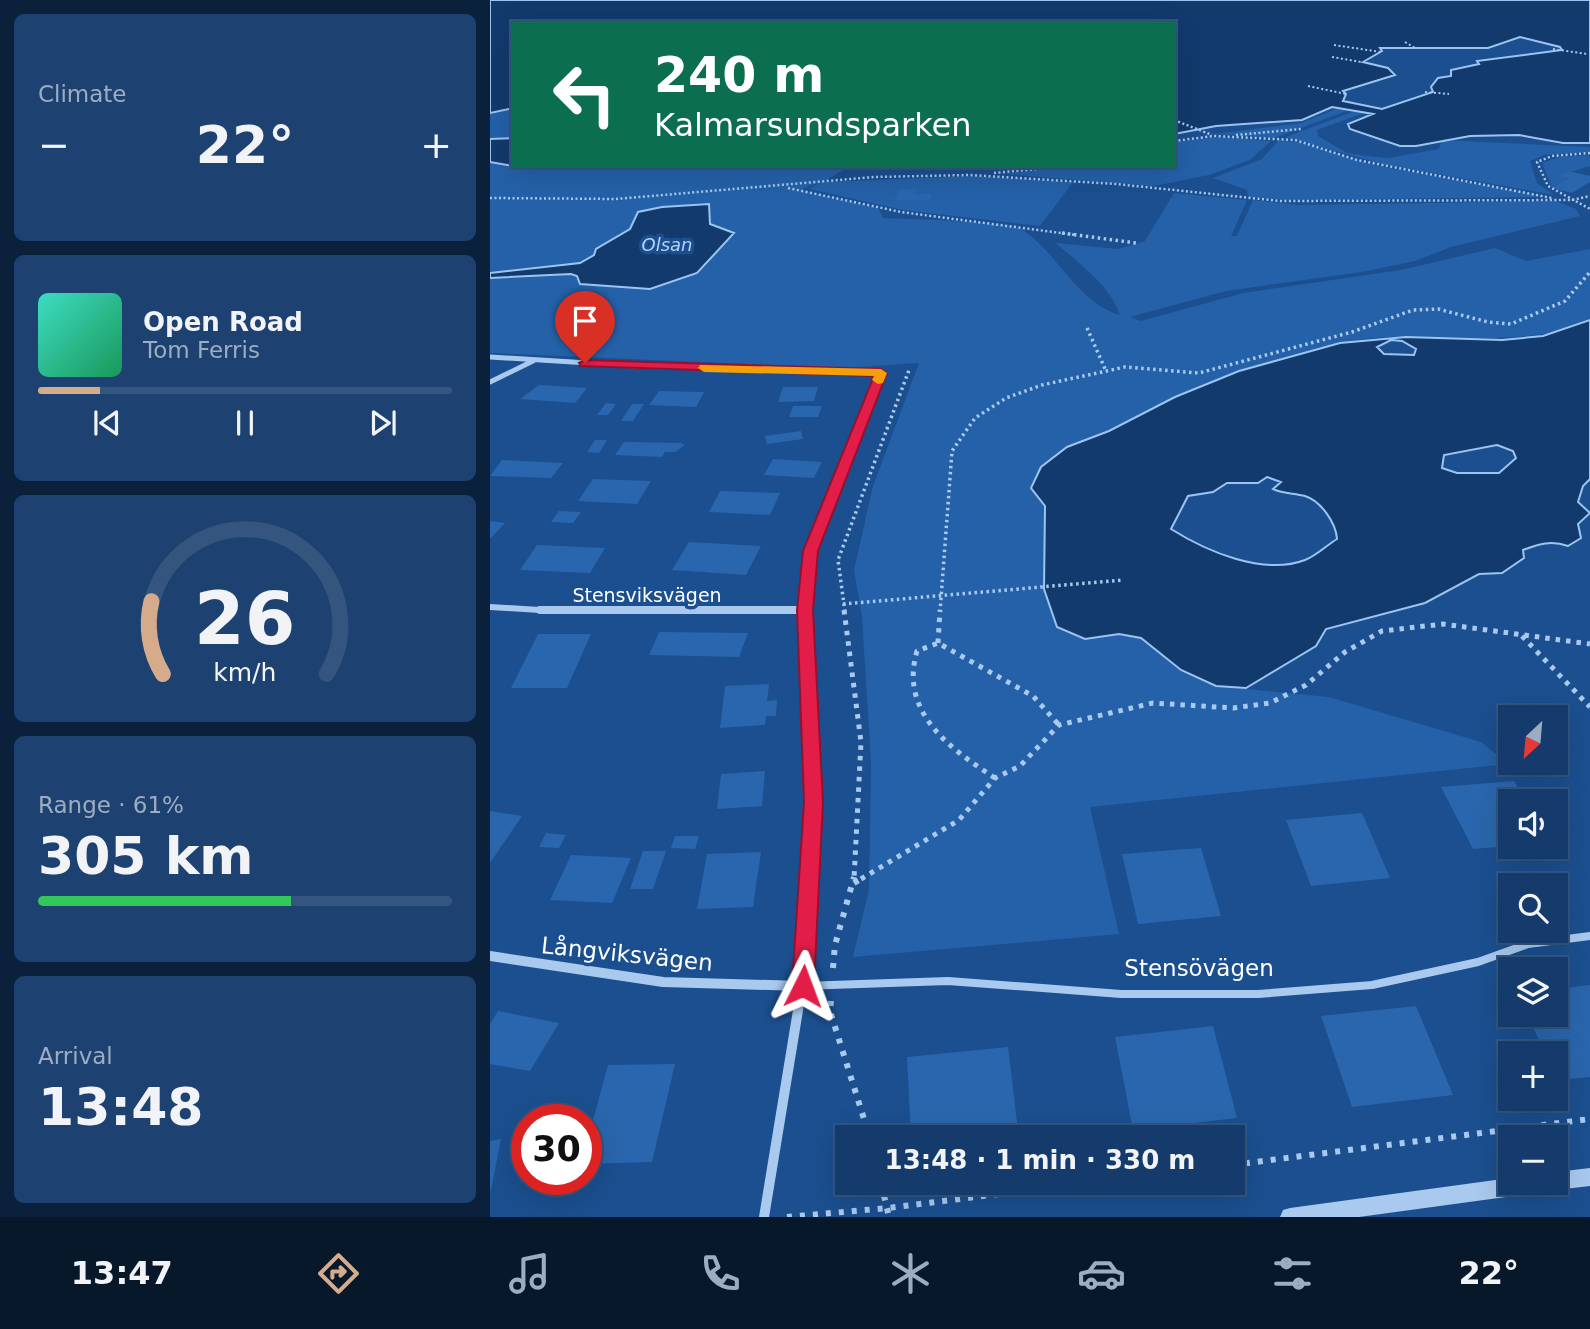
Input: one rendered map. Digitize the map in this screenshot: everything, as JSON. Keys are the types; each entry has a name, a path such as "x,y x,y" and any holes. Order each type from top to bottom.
{"street":[{"path":"490,357 881,373 811,551 805,610 814,802 803,986 764,1217"},
{"path":"490,382 534,360"},
{"name":"Stensviksvägen","path":"490,607 556,611 805,610"},
{"name":"Långviksvägen","path":"490,956 663,982 803,986"},
{"path":"1568,1180 1590,1177"},
{"path":"1290,1217 1498,1189"}],"lane":[{"name":"Stensövägen","path":"803,986 948,981 1121,994 1258,994 1372,985 1478,962 1528,944 1590,936"}],"path":[{"path":"1405,42 1415,48"},
{"path":"1334,45 1381,52"},
{"path":"1553,49 1587,54"},
{"path":"1332,58 1362,62"},
{"path":"1308,86 1346,94"},
{"path":"1424,92 1449,94"},
{"path":"1176,121 1214,136"},
{"path":"1226,136 1301,129"},
{"path":"1176,141 1226,136 1306,142 1357,160 1560,200"},
{"path":"1590,153 1552,156 1537,162 1548,187 1590,209"},
{"path":"490,198 616,199 874,177 983,175 1051,168"},
{"path":"983,175 1116,184 1279,201 1572,200 1590,195"},
{"path":"778,187 901,212 1136,243"},
{"path":"938,643 953,451 962,429 981,411 1013,394 1048,383 1106,371 1138,366 1179,373 1199,373 1352,332 1413,310 1438,309 1488,322 1511,324 1565,301 1590,272"},
{"path":"1087,328 1106,371"},
{"path":"866,1125 830,1012 835,945 854,883 861,742 838,560 909,370"},
{"path":"843,604 1123,580"},
{"path":"854,883 959,820 995,778 1020,765 1059,725 1153,703 1233,708 1270,703 1306,685 1345,652 1382,631 1443,624 1590,644"},
{"path":"1522,636 1590,707"},
{"path":"938,643 1033,696 1059,725"},
{"path":"938,643 917,651 909,667 919,706 930,725 964,759 995,778"},
{"path":"1245,1163 1590,1119"},
{"path":"884,1195 888,1213"},
{"path":"787,1217 888,1213 1007,1195"}],"shaded area":[{"path":"511,108 511,138 490,138 490,113"},
{"path":"1336,109 1349,110 1274,138 1214,134 1301,123"},
{"path":"1355,111 1364,113 1317,130 1318,136 1347,153 1388,158 1439,149 1442,140 1590,147 1590,152 1544,155 1530,161 1537,183 1554,195 1382,164 1286,137"},
{"path":"1220,137 1271,141 1250,160 1209,175 1154,186 1004,174 1059,168 1176,168 1176,142"},
{"path":"1279,140 1303,143 1374,165 1547,197 1287,200 1248,197 1247,190 1213,178 1262,159"},
{"path":"1590,155 1590,166 1561,175 1569,178 1552,188 1542,163 1559,157"},
{"path":"490,162 511,164 511,168 580,170 846,168 823,182 973,176 1073,182 1040,226 903,210 809,189 820,182 800,190 878,208 883,218 999,224 1023,230 1092,300 1120,315 1101,285 1056,243 1118,249 1145,241 1174,193 1247,200 1231,236 1237,236 1253,200 1299,205 1555,201 1576,209 1580,216 1451,247 1415,261 1362,272 1226,291 1130,317 1141,321 1243,293 1401,270 1495,248 1526,261 1590,249 1590,320 1528,336 1371,338 1318,348 1257,366 1173,398 1122,425 1067,447 1045,506 1085,639 1119,634 1141,638 1181,670 1216,686 1329,697 1481,742 1498,756 1498,765 1090,807 1119,934 853,957 869,889 871,763 862,617 854,570 873,486 919,363 842,368 490,353 490,278 571,274 577,276 580,284 650,289 734,234 710,224 710,211 662,207 638,212 631,229 596,249 594,255 580,263 490,273"}],"water":[{"path":"490,0 1590,0 1590,143 1563,143 1519,135 1470,136 1416,146 1400,146 1350,129 1348,124 1373,114 1332,107 1302,120 1216,126 1176,134 1176,21 511,21 511,108 490,113","holes":["1520,37 1560,47 1562,50 1477,61 1479,64 1451,70 1451,76 1438,78 1431,87 1433,92 1382,109 1343,101 1346,94 1343,91 1395,75 1388,68 1363,62 1382,51 1380,48 1488,48"]},
{"path":"511,138 511,166 490,162 490,139"},
{"name":"Olsan","path":"709,204 710,224 734,233 697,273 650,289 580,284 577,276 571,274 490,278 490,273 580,263 594,255 596,249 630,229 638,212 662,207"},
{"path":"1590,320 1590,479 1583,486 1578,502 1590,513 1578,524 1581,538 1568,546 1551,543 1523,550 1524,558 1502,573 1479,574 1425,603 1326,629 1316,646 1246,688 1216,686 1181,670 1141,638 1119,634 1085,639 1057,627 1044,589 1045,506 1031,488 1041,467 1067,447 1109,431 1175,397 1239,371 1340,343 1406,337 1502,340 1543,336","holes":["1391,340 1402,341 1416,349 1414,355 1384,354 1377,347","1497,445 1513,451 1516,458 1499,473 1457,473 1442,468 1444,455","1267,477 1281,482 1273,489 1305,496 1317,503 1331,520 1337,539 1305,560 1271,565 1218,553 1171,529 1188,496 1213,492 1227,483 1258,483"]}],"building":[{"path":"1568,171 1590,176 1590,182 1572,193 1552,188 1569,178 1559,176"},
{"path":"899,189 916,189 915,194 932,194 931,201 895,200"},
{"path":"539,385 587,388 575,403 520,399"},
{"path":"783,387 818,387 814,401 778,402"},
{"path":"659,391 704,392 696,407 649,405"},
{"path":"606,403 616,404 608,415 597,415"},
{"path":"632,404 644,404 633,421 621,421"},
{"path":"793,406 822,406 818,417 789,417"},
{"path":"801,431 803,439 767,444 765,436"},
{"path":"595,440 607,440 599,453 587,452"},
{"path":"624,442 685,445 675,452 665,452 662,457 615,455"},
{"path":"773,459 822,462 814,478 764,475"},
{"path":"502,460 563,463 551,478 490,476"},
{"path":"593,479 651,481 637,504 578,501"},
{"path":"720,491 780,493 770,515 709,512"},
{"path":"559,511 581,512 573,523 551,522"},
{"path":"490,521 505,523 490,539"},
{"path":"689,542 761,546 746,575 672,570"},
{"path":"537,545 605,548 590,573 520,570"},
{"path":"659,632 748,633 739,657 649,655"},
{"path":"538,634 591,634 567,688 511,688"},
{"path":"769,684 767,701 777,700 776,716 766,716 765,725 720,728 725,686"},
{"path":"765,771 762,806 717,809 721,774"},
{"path":"1514,781 1519,789 1498,789 1498,847 1473,849 1441,787"},
{"path":"490,811 522,816 490,863"},
{"path":"1362,813 1390,878 1311,886 1286,820"},
{"path":"546,833 566,835 559,848 539,847"},
{"path":"675,836 699,836 695,849 671,848"},
{"path":"1201,848 1221,916 1138,924 1122,854"},
{"path":"643,851 666,851 653,889 630,889"},
{"path":"761,852 753,907 697,909 707,854"},
{"path":"571,855 631,858 612,903 550,900"},
{"path":"1590,985 1590,1077 1568,1079 1568,1041 1540,1041 1533,1027 1568,1027 1568,988"},
{"path":"1416,1006 1453,1095 1352,1107 1321,1016"},
{"path":"498,1011 559,1023 530,1071 490,1064 490,1024"},
{"path":"1213,1026 1237,1118 1176,1125 1132,1125 1115,1037"},
{"path":"1008,1047 1017,1125 910,1125 907,1057"},
{"path":"675,1064 652,1162 602,1164 602,1104 597,1104 608,1065"},
{"path":"501,1139 491,1190 490,1190 490,1141"}],"slow traffic":[{"path":"704,368 881,373 878,380"}],"route":[{"path":"585,363 881,373 811,551 805,610 814,802 803,986"}]}
